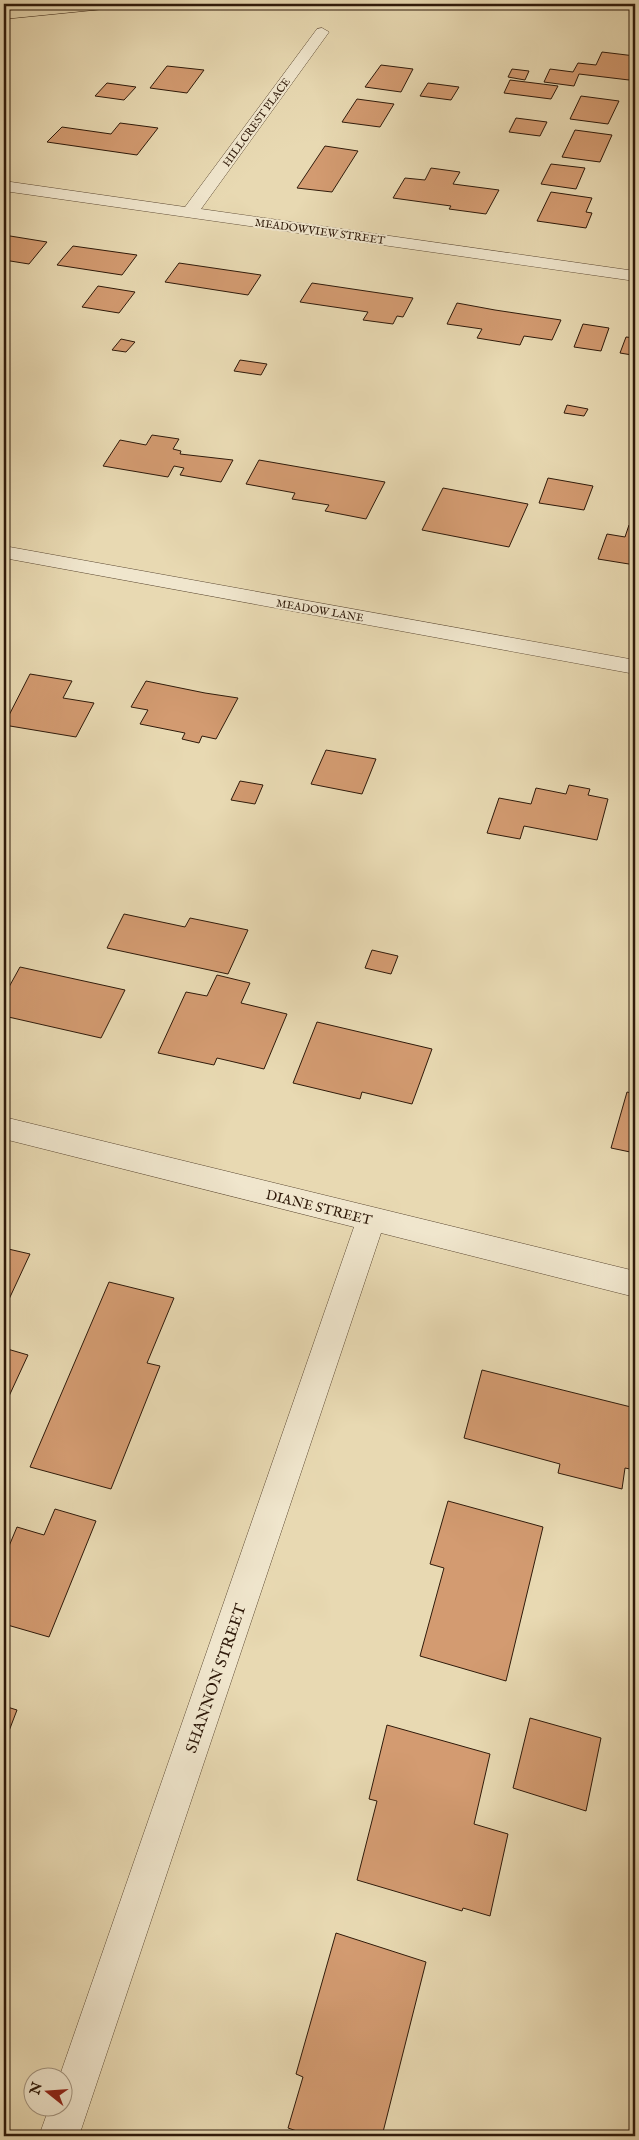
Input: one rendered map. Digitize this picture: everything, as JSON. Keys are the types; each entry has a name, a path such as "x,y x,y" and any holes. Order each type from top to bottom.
{"highway":[{"path":"4,15 114,4"}],"street":[{"name":"HILLCREST PLACE","path":"190,212 322,32"},
{"name":"MEADOWVIEW STREET","path":"4,186 635,276"},
{"name":"MEADOW LANE","path":"4,552 635,667"},
{"name":"DIANE STREET","path":"4,1128 635,1284"},
{"name":"SHANNON STREET","path":"59,2136 371,1220"}],"building":[{"path":"602,52 635,56 635,68 629,80 579,74 574,86 544,82 550,69 573,72 578,63 596,65"},
{"path":"381,65 413,69 401,92 365,87"},
{"path":"167,66 204,70 187,93 150,88"},
{"path":"512,69 529,71 525,80 508,77"},
{"path":"510,80 558,86 551,99 504,93"},
{"path":"107,83 136,87 124,100 95,96"},
{"path":"428,83 459,87 451,100 420,96"},
{"path":"581,96 619,101 608,124 570,119"},
{"path":"357,99 394,104 380,127 342,122"},
{"path":"516,118 547,122 540,136 509,132"},
{"path":"120,123 158,128 137,155 47,142 62,127 111,134"},
{"path":"575,130 612,135 600,162 562,157"},
{"path":"325,146 358,151 332,192 297,188"},
{"path":"551,164 585,168 576,189 541,184"},
{"path":"431,168 460,172 453,184 499,190 486,214 449,209 451,206 393,198 405,178 425,180"},
{"path":"551,192 592,198 586,212 592,213 586,228 537,221"},
{"path":"4,235 47,242 29,264 4,260"},
{"path":"73,246 137,255 122,275 57,265"},
{"path":"179,263 261,275 248,295 165,282"},
{"path":"312,283 413,298 403,317 397,316 393,324 363,320 368,312 300,302"},
{"path":"98,286 135,292 119,313 82,307"},
{"path":"457,303 561,320 552,340 524,336 520,345 477,338 482,329 447,324"},
{"path":"583,324 609,328 601,351 574,347"},
{"path":"626,337 635,338 635,362 630,361 632,355 620,353"},
{"path":"121,339 135,342 126,352 112,350"},
{"path":"240,360 267,364 261,375 234,371"},
{"path":"567,405 588,409 584,416 564,413"},
{"path":"152,435 179,439 173,449 181,451 180,454 233,460 221,482 180,475 184,468 174,466 168,477 103,466 120,440 146,445"},
{"path":"259,460 385,482 366,519 325,511 329,505 292,499 295,493 246,484"},
{"path":"548,478 593,486 584,510 539,503"},
{"path":"443,488 528,504 509,547 422,530"},
{"path":"629,525 635,526 635,565 598,559 607,534 625,537"},
{"path":"30,674 72,681 63,698 94,703 76,737 4,725"},
{"path":"146,681 238,698 216,739 202,736 199,743 182,739 185,733 140,724 148,710 131,707"},
{"path":"326,750 376,759 362,794 311,784"},
{"path":"240,781 263,785 255,804 231,800"},
{"path":"569,785 590,789 588,795 608,799 597,840 524,826 520,839 487,833 499,798 531,804 536,788 566,794"},
{"path":"124,914 185,927 190,918 248,930 228,974 107,948"},
{"path":"372,950 398,956 391,974 365,968"},
{"path":"20,967 125,990 101,1038 4,1016 4,996"},
{"path":"217,975 250,983 241,1003 287,1014 264,1069 217,1058 214,1065 158,1053 186,992 207,996"},
{"path":"317,1022 432,1049 412,1104 362,1092 360,1099 293,1083"},
{"path":"627,1092 635,1094 635,1153 611,1148"},
{"path":"4,1248 30,1254 4,1310"},
{"path":"109,1282 174,1298 147,1363 160,1366 111,1489 30,1467"},
{"path":"4,1348 28,1355 4,1407"},
{"path":"482,1370 635,1408 635,1447 630,1469 625,1468 622,1489 558,1473 560,1464 464,1438"},
{"path":"448,1501 543,1527 506,1681 420,1656 444,1568 430,1564"},
{"path":"55,1509 96,1521 49,1637 4,1624 4,1558 17,1527 44,1535"},
{"path":"4,1706 17,1710 4,1744"},
{"path":"530,1718 601,1738 586,1811 513,1788"},
{"path":"387,1725 490,1754 474,1824 508,1834 490,1916 463,1908 462,1911 357,1880 377,1801 369,1799"},
{"path":"336,1933 426,1962 382,2136 311,2136 288,2128 303,2077 296,2074"}]}
